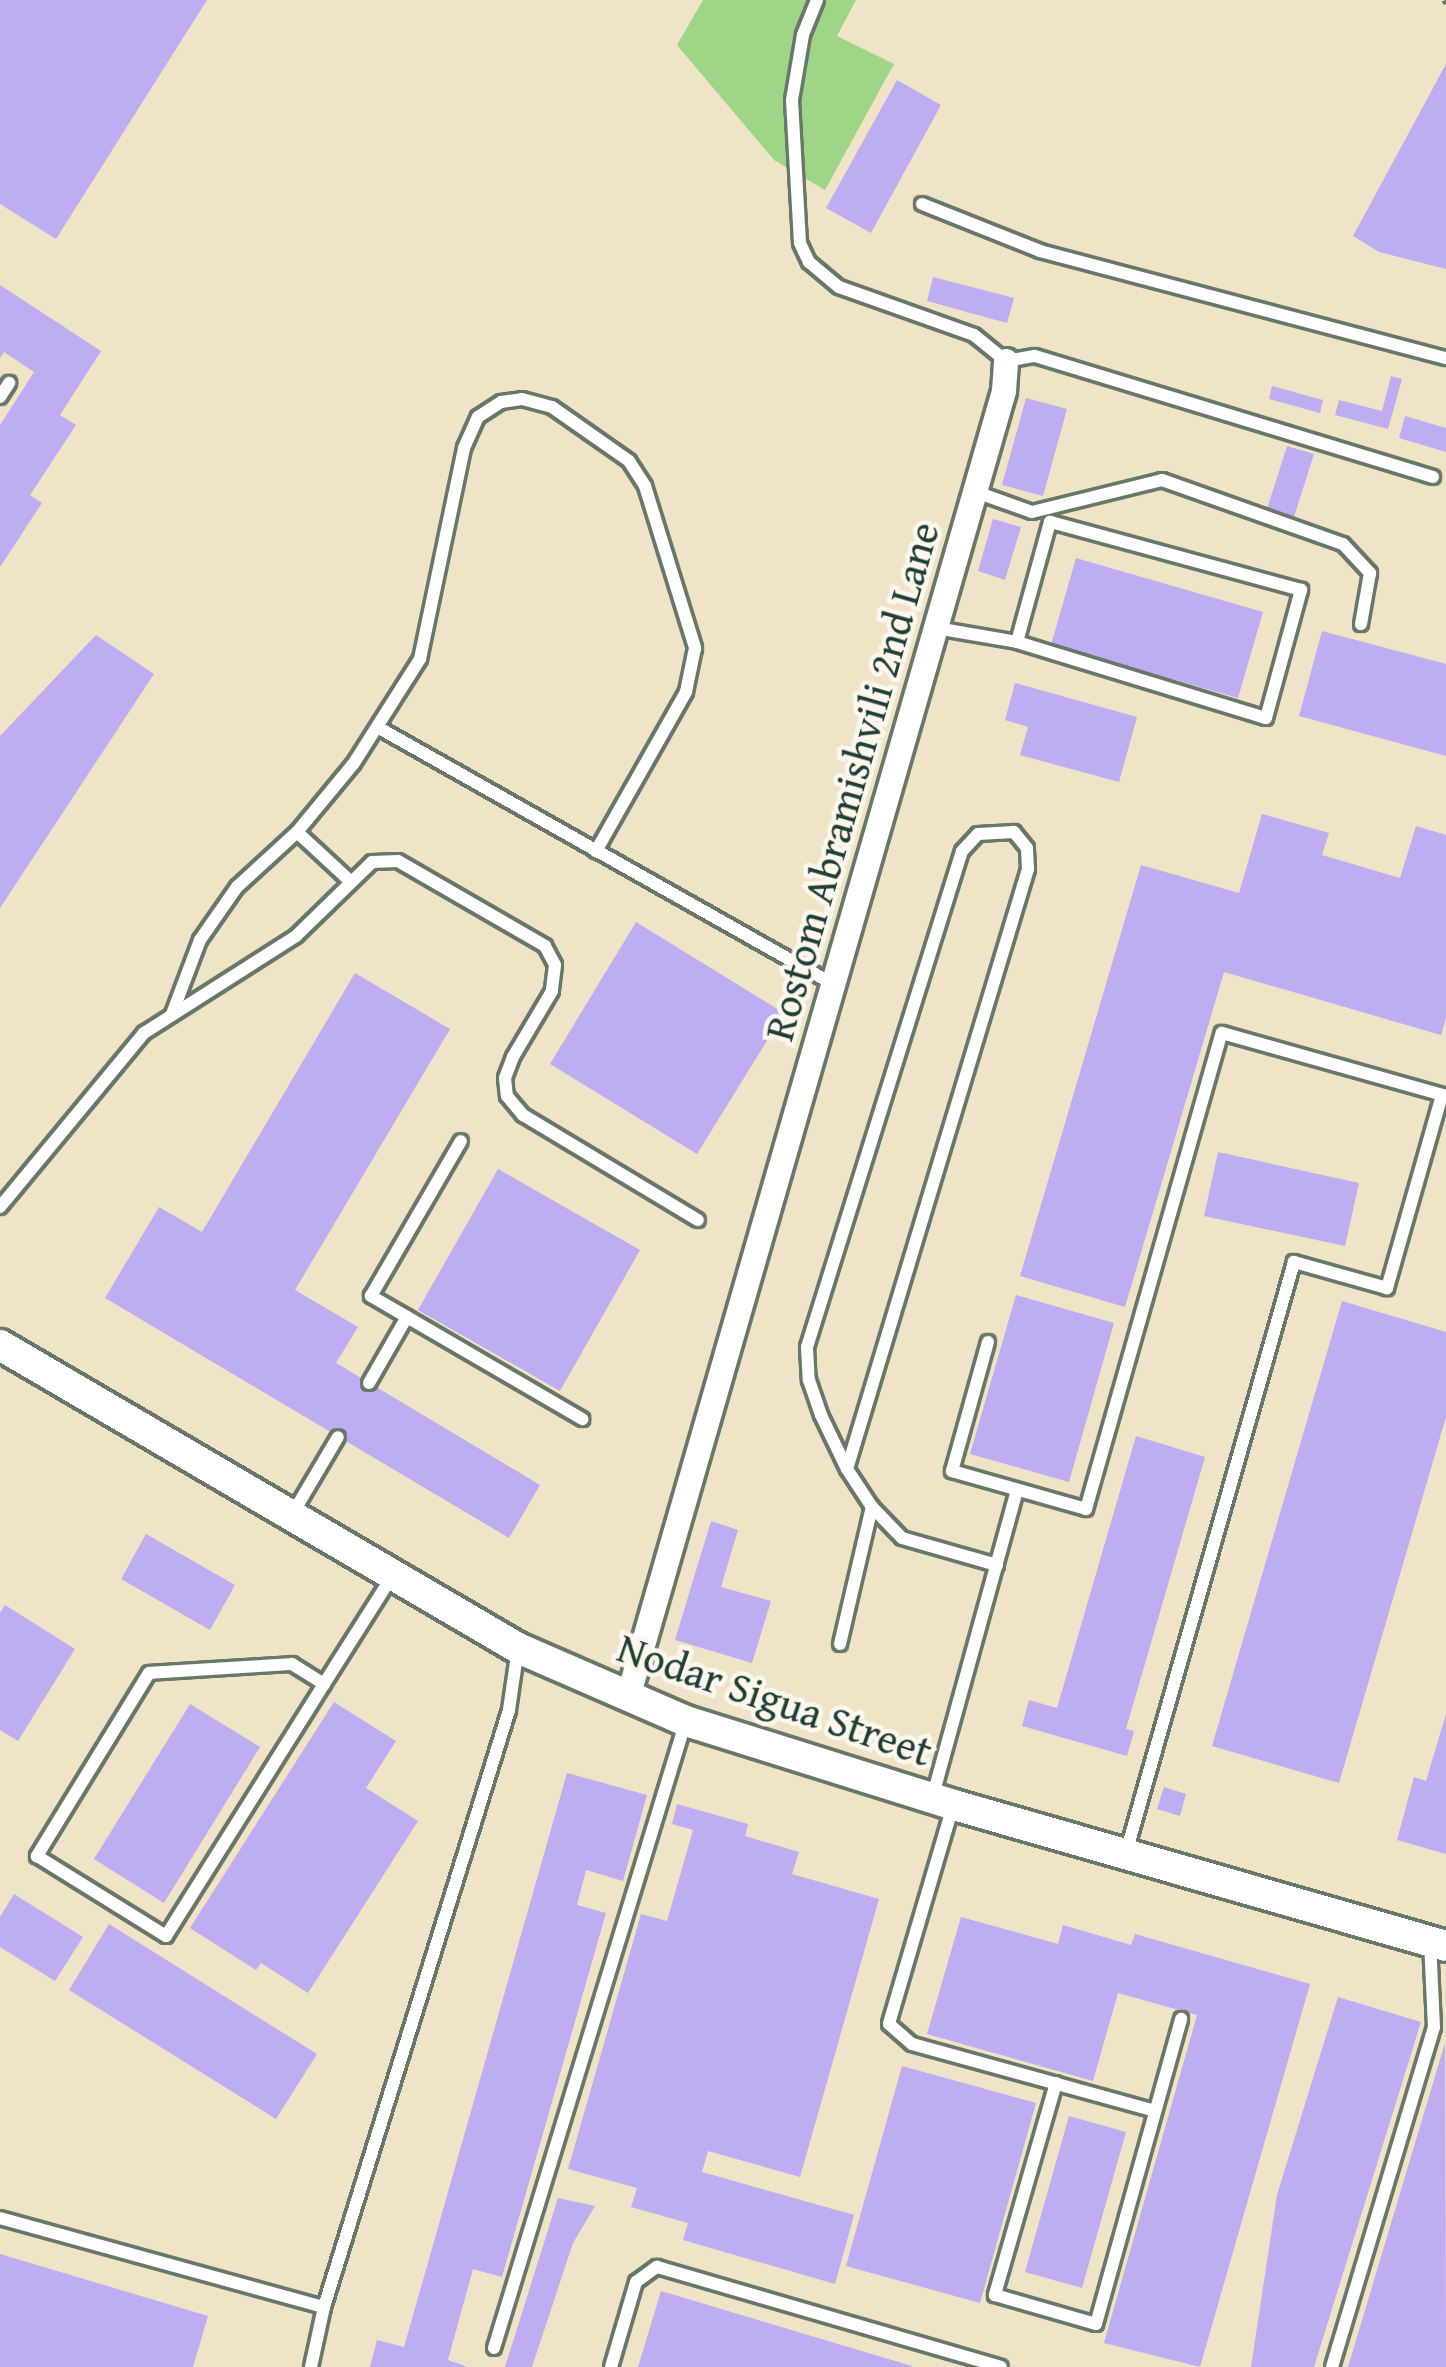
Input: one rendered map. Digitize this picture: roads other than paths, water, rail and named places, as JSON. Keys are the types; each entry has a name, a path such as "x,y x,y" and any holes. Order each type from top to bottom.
{"street":[{"name":"Rostom Abramishvili 2nd Lane","path":"629,1694 974,492 1006,361"},
{"name":"Nodar Sigua Street","path":"0,1345 518,1648 686,1721 943,1802 1438,1944"}],"lane":[{"path":"817,0 803,35 792,100 800,244 808,262 839,287 974,335 1006,361 1035,356 1433,477"},
{"path":"922,204 1040,251 1446,358"},
{"path":"0,398 9,383"},
{"path":"172,1014 200,940 237,887 297,832 379,728 420,659 464,448 478,417 501,402 522,399 552,407 629,461 645,486 695,647 686,692 596,850"},
{"path":"974,492 1032,512 1162,480 1343,544 1370,573 1361,624"},
{"path":"935,628 1017,642 1266,718 1301,590 1050,522 1017,642"},
{"path":"379,728 833,984"},
{"path":"297,832 350,880"},
{"path":"847,1469 1028,869 1027,848 1014,832 977,834 962,851 807,1347 808,1380 847,1469 872,1507 902,1538 997,1565"},
{"path":"0,1207 143,1033 296,935 372,862 398,861 544,946 555,965 552,991 512,1057 505,1078 507,1096 523,1115 698,1220"},
{"path":"988,1342 952,1471 1086,1509 1222,1034 1442,1095 1387,1288 1294,1262 1126,1855"},
{"path":"461,1142 371,1296 581,1419"},
{"path":"369,1383 407,1317"},
{"path":"292,1514 338,1436"},
{"path":"1018,1490 890,2024 912,2044 1155,2111"},
{"path":"840,1644 872,1507"},
{"path":"324,1684 292,1664 149,1672 37,1856 166,1936 393,1574"},
{"path":"311,2367 324,2307 509,1710 518,1648"},
{"path":"494,2348 686,1721"},
{"path":"1332,2367 1434,2027 1438,1944"},
{"path":"1056,2084 995,2295 1096,2324 1181,2019"},
{"path":"0,2218 324,2307"},
{"path":"611,2367 636,2282 657,2267 1001,2367"}]}
